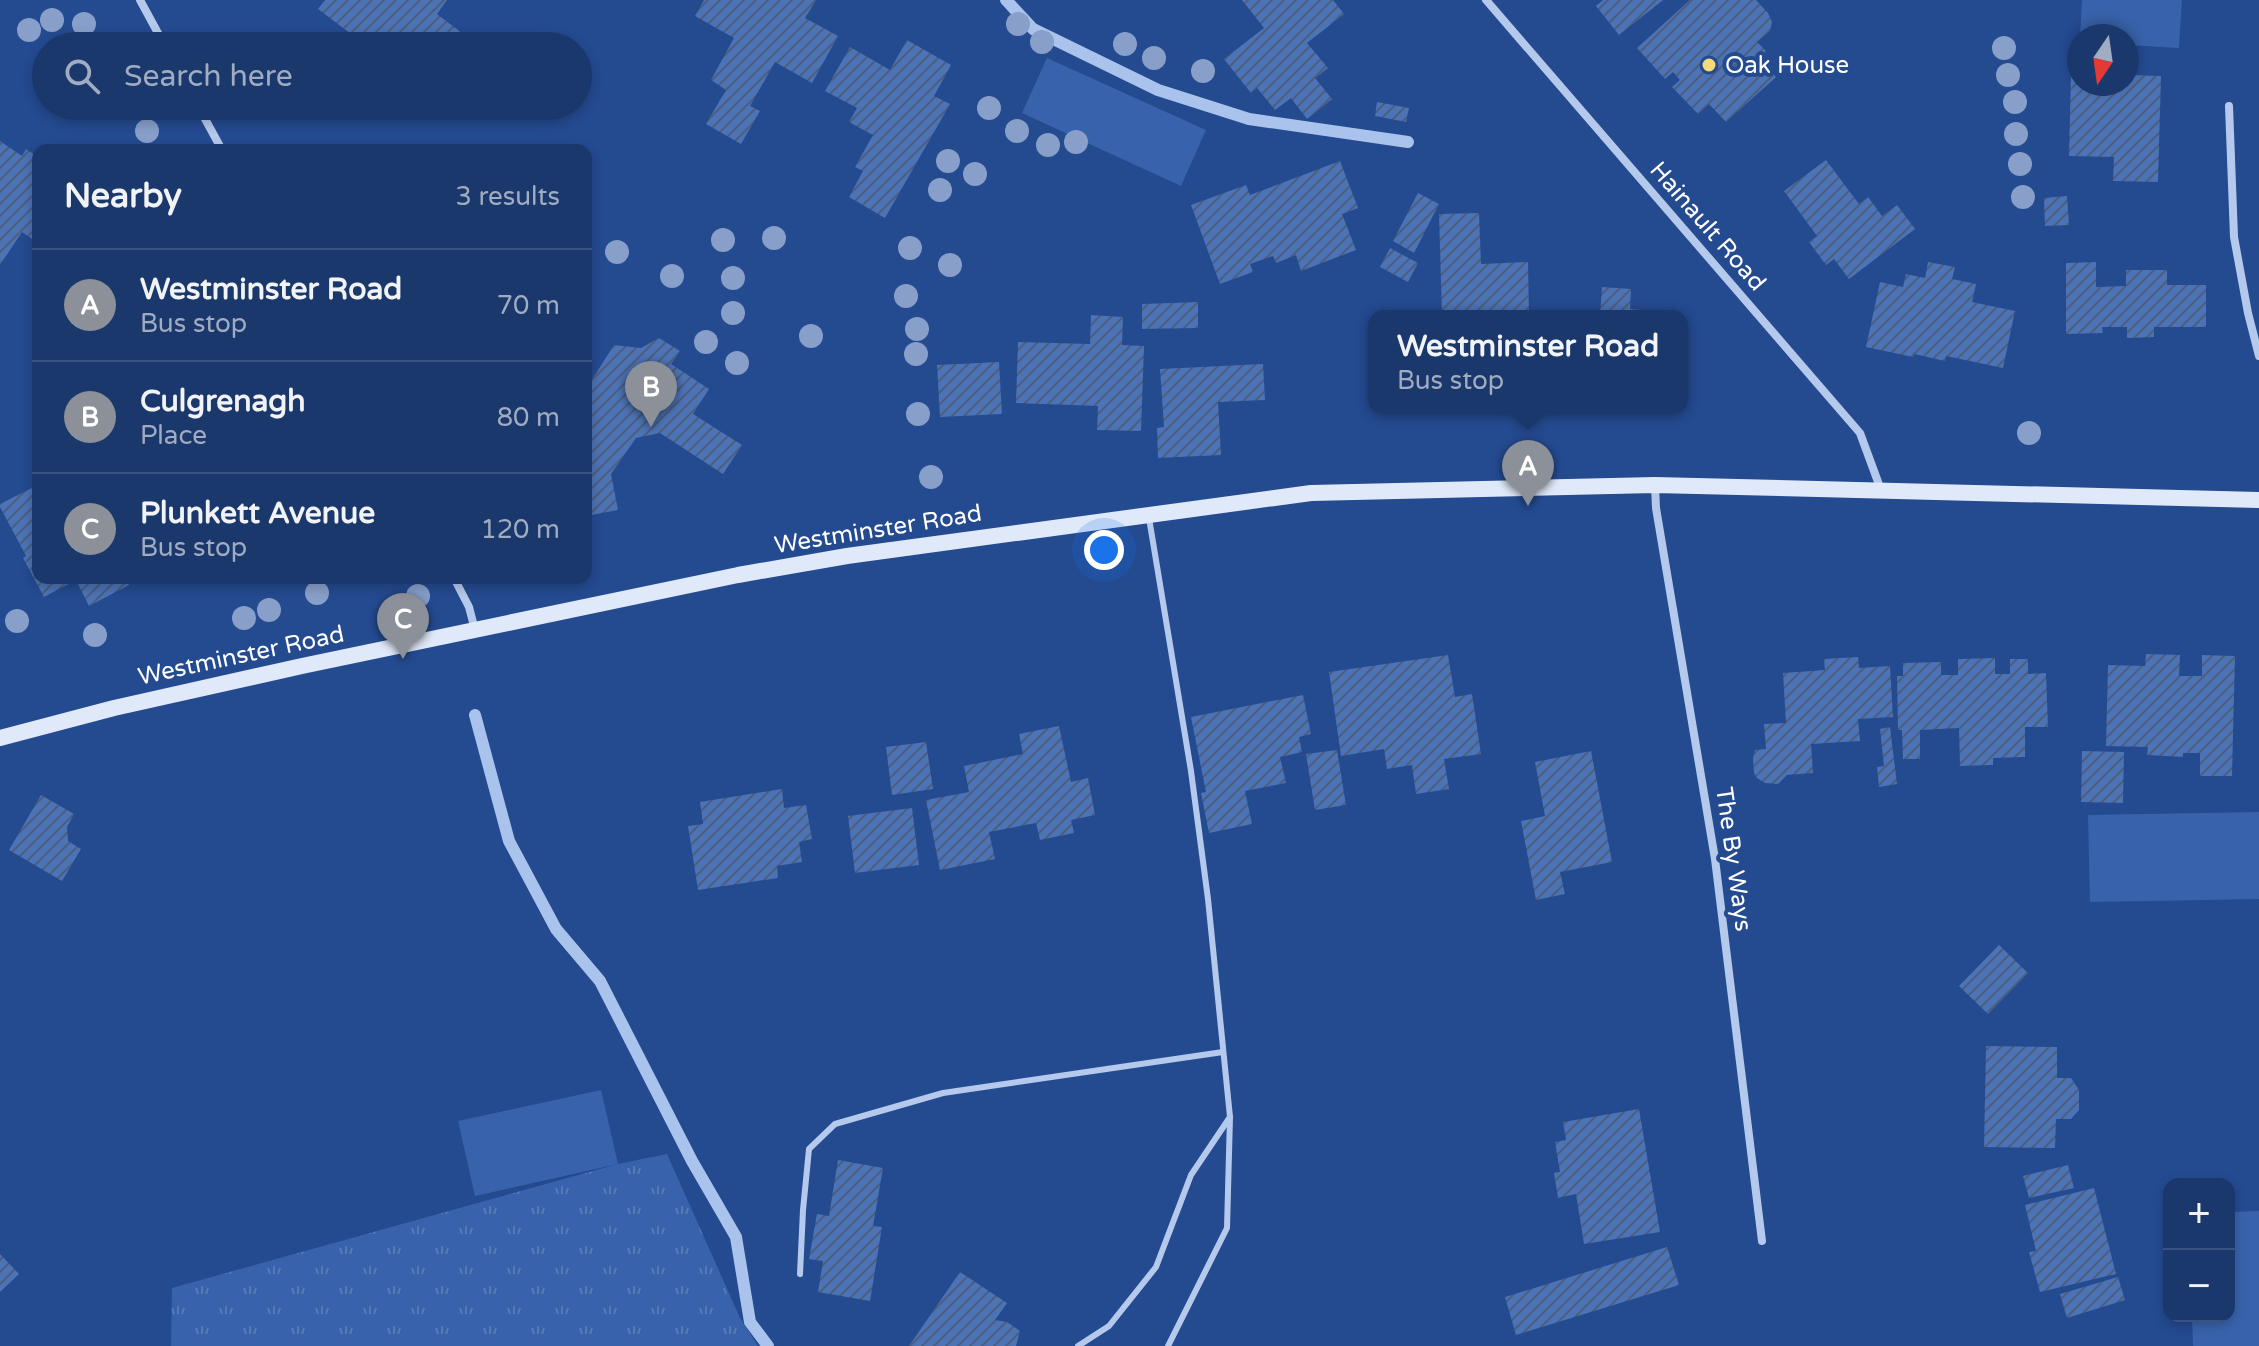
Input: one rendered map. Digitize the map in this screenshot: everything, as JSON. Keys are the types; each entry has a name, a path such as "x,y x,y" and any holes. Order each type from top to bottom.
{"street":[{"path":"140,0 157,32"},
{"name":"Hainault Road","path":"1486,0 1860,433 1881,490"},
{"path":"2229,106 2234,237 2259,356"},
{"path":"206,120 219,144"},
{"name":"Westminster Road","path":"0,738 114,708 287,669 738,575 847,556 1311,493 1655,485 2259,500"},
{"name":"The By Ways","path":"1655,485 1656,508 1715,859 1762,1241"},
{"path":"457,584 469,607 475,631"}],"lane":[{"path":"1149,515 1191,771 1208,899 1230,1117 1227,1228 1168,1346"},
{"path":"800,1274 809,1149 835,1124 943,1093 1223,1052"},
{"path":"1078,1346 1109,1326 1156,1267 1191,1175 1230,1117"}],"green space":[{"path":"2082,0 2182,0 2179,48 2139,46 2139,24 2081,24"},
{"path":"1047,58 1206,130 1181,186 1022,113"},
{"path":"2259,812 2259,899 2090,902 2088,815"},
{"path":"601,1090 618,1164 475,1196 458,1121"},
{"path":"667,1154 740,1318 758,1346 171,1346 172,1288 618,1164"},
{"path":"2259,1211 2259,1346 2193,1346 2192,1322 2235,1322 2235,1212"}],"building":[{"path":"325,0 447,0 437,14 461,32 348,32 318,9"},
{"path":"704,0 816,0 805,18 838,36 812,83 775,62 750,106 760,111 741,144 706,124 726,90 711,80 734,38 695,16"},
{"path":"1242,0 1333,0 1344,14 1307,43 1328,68 1315,78 1332,99 1307,119 1291,98 1275,110 1257,88 1251,93 1224,59 1264,28"},
{"path":"1603,0 1663,0 1619,35 1596,6"},
{"name":"Oak House","path":"1690,0 1756,0 1772,22 1770,31 1757,42 1766,51 1759,58 1776,77 1726,122 1709,104 1698,114 1672,87 1680,80 1673,72 1665,79 1637,48"},
{"path":"907,40 951,65 934,96 950,104 885,218 849,197 863,171 855,167 873,135 849,122 857,108 825,91 850,47 890,70"},
{"path":"2139,75 2161,76 2158,182 2113,181 2114,157 2069,156 2070,96 2139,96"},
{"path":"1377,102 1409,108 1406,122 1375,116"},
{"path":"0,141 22,156 26,149 32,153 32,239 22,232 0,265"},
{"path":"1826,160 1859,204 1868,197 1882,216 1897,205 1915,229 1849,279 1834,259 1826,265 1809,242 1817,236 1784,191"},
{"path":"1340,161 1358,208 1342,214 1356,250 1301,271 1296,255 1276,263 1273,256 1250,264 1253,272 1220,284 1191,205 1246,185 1250,195"},
{"path":"1418,193 1439,204 1414,253 1393,241"},
{"path":"2067,196 2069,225 2045,226 2044,198"},
{"path":"1479,213 1481,264 1528,262 1529,310 1442,310 1439,214"},
{"path":"1390,248 1418,263 1408,282 1380,267"},
{"path":"1928,262 1955,267 1952,279 1976,284 1972,302 2015,311 2003,368 1946,356 1945,361 1866,347 1880,282 1903,287 1906,274 1925,278"},
{"path":"2096,262 2096,287 2126,286 2126,270 2167,270 2167,285 2206,285 2206,327 2154,327 2154,337 2127,338 2127,327 2102,327 2103,333 2066,334 2066,263"},
{"path":"1602,287 1631,289 1630,309 1641,310 1600,310"},
{"path":"1198,302 1198,328 1142,329 1142,304"},
{"path":"1091,315 1123,317 1122,345 1144,346 1141,431 1097,430 1098,406 1016,403 1018,342 1090,344"},
{"path":"659,338 680,351 671,364 709,389 693,414 742,445 723,474 660,433 636,438 611,474 618,510 592,515 592,380 614,345 641,348"},
{"path":"999,362 1002,414 940,417 937,365"},
{"path":"1263,364 1265,400 1218,402 1221,455 1158,458 1157,428 1164,427 1160,369"},
{"path":"32,488 32,575 23,558 26,556 0,504"},
{"path":"37,584 68,584 44,597"},
{"path":"78,584 129,585 89,606"},
{"path":"2146,654 2180,655 2179,676 2202,676 2202,655 2235,656 2232,776 2200,776 2200,753 2183,753 2183,757 2147,755 2148,747 2106,746 2108,665 2145,666"},
{"path":"1448,655 1455,697 1472,694 1481,754 1444,759 1449,789 1416,794 1412,765 1387,769 1384,749 1341,756 1329,672"},
{"path":"1858,657 1859,668 1890,666 1893,717 1858,719 1860,741 1811,744 1813,773 1787,775 1778,784 1765,783 1757,778 1753,758 1755,750 1766,749 1764,724 1786,723 1783,673 1825,670 1824,659"},
{"path":"1995,658 1995,674 2010,674 2010,659 2028,659 2028,674 2046,673 2048,727 2025,727 2025,757 1993,758 1993,765 1960,766 1959,728 1920,730 1920,759 1903,759 1902,730 1898,730 1897,676 1903,676 1903,663 1941,662 1941,675 1958,675 1958,659"},
{"path":"1303,695 1311,734 1299,737 1302,752 1280,757 1286,783 1245,791 1252,824 1209,833 1201,793 1206,792 1191,717"},
{"path":"1059,726 1071,782 1088,778 1095,815 1071,820 1074,833 1040,840 1036,823 989,832 995,859 940,870 926,800 969,792 964,766 1023,754 1019,734"},
{"path":"1890,727 1897,784 1879,787 1877,767 1884,766 1880,729"},
{"path":"926,742 933,789 892,795 886,747"},
{"path":"1337,750 1346,805 1315,810 1306,754"},
{"path":"1591,751 1612,862 1560,872 1565,894 1536,900 1521,821 1545,816 1535,762"},
{"path":"2082,751 2124,752 2123,803 2081,802"},
{"path":"782,789 784,808 806,805 812,839 799,842 802,862 777,866 778,878 698,890 688,826 703,824 700,802"},
{"path":"41,795 74,814 67,827 68,841 81,849 62,881 9,850"},
{"path":"912,808 919,865 855,873 848,816"},
{"path":"1999,945 2028,973 1988,1014 1959,986"},
{"path":"1986,1046 2057,1047 2057,1078 2071,1078 2079,1090 2079,1110 2071,1119 2056,1119 2055,1148 1984,1147"},
{"path":"1639,1109 1660,1232 1584,1244 1576,1194 1558,1198 1554,1173 1560,1172 1555,1142 1566,1140 1563,1122"},
{"path":"838,1160 883,1168 873,1226 882,1227 870,1301 818,1292 823,1261 809,1259 817,1214 829,1216"},
{"path":"2068,1165 2074,1188 2029,1198 2023,1176"},
{"path":"2094,1188 2116,1274 2040,1292 2029,1252 2036,1251 2025,1205"},
{"path":"1667,1247 1679,1285 1516,1335 1505,1297"},
{"path":"0,1254 19,1274 0,1292"},
{"path":"960,1272 1007,1303 995,1320 1007,1322 1020,1331 1016,1346 909,1346"},
{"path":"2118,1277 2125,1300 2067,1318 2060,1294"}],"waterway":[{"path":"1006,0 1033,29 1158,90 1249,119 1408,142"},
{"path":"475,715 509,841 556,929 600,981 692,1161 736,1237 750,1322 768,1346"}],"place":[{"name":"Oak House","path":"1709,65"},
{"name":"Culgrenagh","path":"651,427"},
{"name":"Westminster Road","path":"1528,506"},
{"name":"Plunkett Avenue","path":"403,659"}]}
